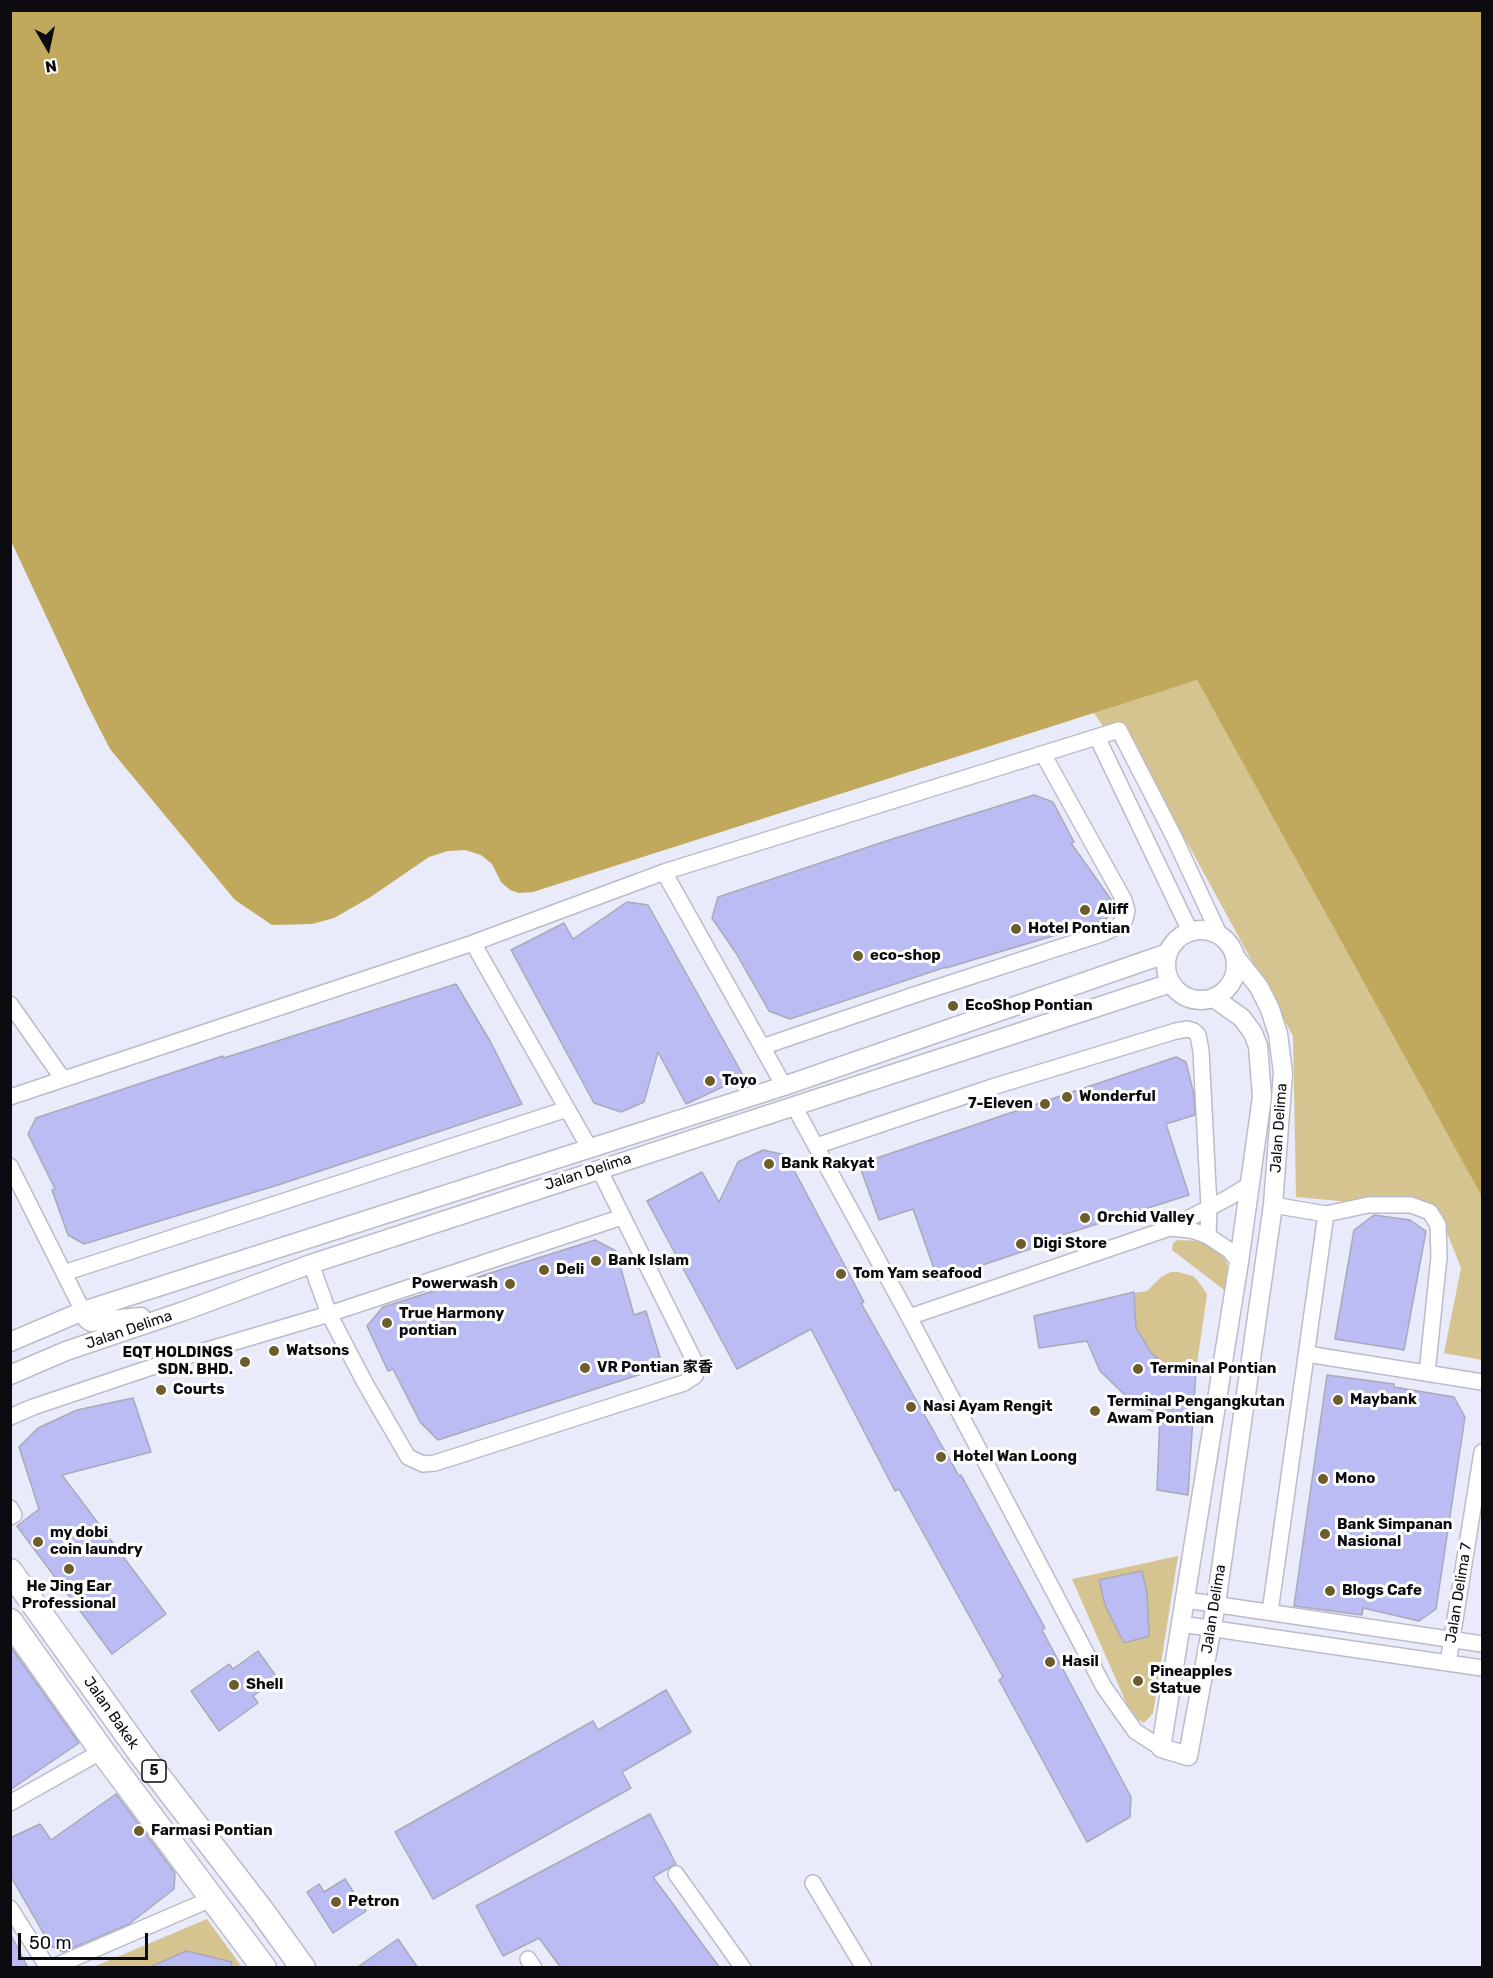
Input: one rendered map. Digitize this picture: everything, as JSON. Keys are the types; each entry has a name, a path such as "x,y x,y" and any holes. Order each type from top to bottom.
{"highway":[{"name":"Jalan Bakek","path":"10,1571 141,1754 303,1968"},
{"name":"Jalan Bakek","path":"10,1621 102,1751 264,1968"}],"street":[{"path":"10,1097 473,943 664,872 1119,730 1174,837 1219,934 1231,945 1236,959 1235,975 1227,989 1214,998 1198,1000 1183,994 1172,984 1166,969 1168,953 1177,940 1190,931 1205,929 1219,934"},
{"path":"1097,737 1190,931"},
{"path":"762,1047 1104,933 1118,926 1125,919 1127,911 1124,900 1043,754"},
{"path":"664,872 784,1086"},
{"path":"473,943 590,1149"},
{"name":"Jalan Delima","path":"10,1341 83,1311 784,1086 1168,953"},
{"name":"Jalan Delima","path":"1214,998 1242,1018 1253,1033 1258,1046 1262,1097 1239,1262 1161,1748 1188,1756 1216,1604 1273,1205 1283,1073 1278,1034 1270,1009 1258,987 1236,959"},
{"name":"Jalan Delima","path":"10,1375 66,1351 311,1264 1172,984"},
{"path":"10,1004 63,1079"},
{"path":"816,1146 989,1088 1188,1029 1198,1035 1201,1051 1209,1207 1208,1236"},
{"path":"794,1106 909,1317 1104,1687 1123,1718 1135,1731 1161,1748"},
{"path":"64,1273 567,1109"},
{"path":"10,1166 87,1319 92,1322 184,1311"},
{"path":"311,1264 329,1314 365,1383 408,1457 423,1464 435,1463 684,1383 695,1376 697,1368 599,1169"},
{"path":"909,1317 1170,1228 1251,1184"},
{"path":"1273,1205 1326,1214 1368,1205 1411,1205 1430,1212 1438,1225 1439,1257 1427,1373"},
{"path":"1270,1612 1326,1214"},
{"path":"10,1417 166,1362 329,1314 622,1216"},
{"path":"1170,1228 1191,1230 1208,1236 1229,1250 1239,1262"},
{"path":"1307,1353 1482,1382"},
{"name":"Jalan Delima 7","path":"1448,1663 1482,1452"},
{"path":"10,1508 14,1515 10,1517"},
{"path":"1186,1600 1482,1644"},
{"path":"1181,1624 1482,1668"},
{"path":"10,1803 102,1751"},
{"path":"676,1874 743,1968"},
{"path":"813,1883 864,1968"},
{"path":"10,1908 49,1968 211,1899"}],"shaded area":[{"path":"11,10 1482,11 1482,1197 1197,680 533,892 519,893 510,890 501,882 492,864 481,855 465,850 448,851 429,857 369,898 334,918 312,924 272,925 235,900 110,749 11,541"},
{"path":"1197,680 1482,1197 1482,1360 1444,1353 1461,1268 1438,1210 1296,1197 1293,1036 1189,846 1093,712"},
{"path":"1178,1240 1200,1241 1213,1245 1221,1253 1228,1269 1228,1280 1224,1290 1172,1250 1173,1243"},
{"path":"1171,1272 1193,1276 1207,1294 1196,1371 1179,1369 1164,1363 1148,1352 1135,1331 1129,1294 1147,1291 1161,1277"},
{"path":"1178,1556 1153,1713 1144,1723 1132,1716 1072,1579"},
{"path":"207,1919 242,1967 91,1968"}],"building":[{"path":"1034,795 1053,802 1074,842 1071,843 1112,901 1106,920 946,967 790,1019 769,1011 736,953 712,918 718,897"},
{"path":"627,902 648,905 744,1077 686,1104 658,1052 644,1102 621,1112 594,1103 511,950 564,923 573,939"},
{"path":"456,984 490,1041 522,1104 281,1184 84,1244 68,1235 52,1190 55,1189 28,1134 36,1118 223,1056 224,1058"},
{"path":"1176,1057 1186,1062 1194,1095 1195,1115 1166,1124 1189,1195 1053,1238 1054,1241 938,1280 913,1209 879,1220 859,1164"},
{"path":"763,1150 786,1155 864,1302 861,1303 959,1476 961,1475 1045,1628 1042,1630 1131,1797 1130,1817 1087,1842 999,1680 1003,1677 899,1489 895,1491 811,1329 737,1369 647,1201 702,1172 719,1202 738,1162"},
{"path":"1374,1215 1410,1220 1426,1231 1404,1350 1335,1339 1354,1230"},
{"path":"595,1240 616,1251 634,1315 646,1311 663,1367 438,1440 420,1422 393,1369 388,1371 367,1326 383,1307"},
{"path":"1134,1292 1136,1328 1152,1354 1174,1370 1196,1371 1188,1495 1157,1490 1160,1415 1131,1401 1100,1371 1087,1341 1039,1348 1034,1316"},
{"path":"1327,1375 1394,1384 1394,1387 1454,1397 1465,1417 1436,1609 1419,1621 1363,1608 1362,1615 1294,1606"},
{"path":"133,1398 151,1452 62,1475 166,1614 112,1654 17,1526 39,1509 19,1447 38,1428 77,1410"},
{"path":"1142,1571 1147,1593 1149,1636 1124,1643 1105,1605 1099,1580"},
{"path":"10,1646 79,1743 10,1790"},
{"name":"Shell","path":"258,1651 278,1679 253,1696 258,1703 219,1731 191,1691 229,1664 233,1669"},
{"path":"666,1690 691,1732 622,1772 631,1788 433,1899 395,1832 593,1721 598,1730"},
{"path":"116,1794 175,1873 174,1889 129,1924 63,1952 51,1946 10,1875 10,1838 40,1824 51,1840"},
{"path":"650,1814 676,1864 653,1877 720,1968 561,1968 539,1938 503,1956 476,1906"},
{"name":"Petron","path":"345,1879 366,1911 333,1933 307,1892 319,1884 324,1892"},
{"path":"10,1933 28,1968 10,1968"},
{"path":"398,1939 418,1968 356,1968"},
{"path":"186,1951 232,1962 231,1968 148,1968"}],"place":[{"name":"Aliff","path":"1085,910"},
{"name":"Hotel Pontian","path":"1016,929"},
{"name":"eco-shop","path":"858,956"},
{"name":"EcoShop Pontian","path":"953,1006"},
{"name":"Toyo","path":"710,1081"},
{"name":"Wonderful","path":"1067,1097"},
{"name":"7-Eleven","path":"1045,1104"},
{"name":"Bank Rakyat","path":"769,1164"},
{"name":"Orchid Valley","path":"1085,1218"},
{"name":"Digi Store","path":"1021,1244"},
{"name":"Bank Islam","path":"596,1261"},
{"name":"Deli","path":"544,1270"},
{"name":"Tom Yam seafood","path":"841,1274"},
{"name":"Powerwash","path":"510,1284"},
{"name":"True Harmony pontian","path":"387,1323"},
{"name":"Watsons","path":"274,1351"},
{"name":"EQT HOLDINGS SDN. BHD.","path":"245,1362"},
{"name":"VR Pontian 家香","path":"585,1368"},
{"name":"Terminal Pontian","path":"1138,1369"},
{"name":"Courts","path":"161,1390"},
{"name":"Maybank","path":"1338,1400"},
{"name":"Nasi Ayam Rengit","path":"911,1407"},
{"name":"Terminal Pengangkutan Awam Pontian","path":"1095,1411"},
{"name":"Hotel Wan Loong","path":"941,1457"},
{"name":"Mono","path":"1323,1479"},
{"name":"Bank Simpanan Nasional","path":"1325,1534"},
{"name":"my dobi coin laundry","path":"38,1542"},
{"name":"He Jing Ear Professional","path":"69,1569"},
{"name":"Blogs Cafe","path":"1330,1591"},
{"name":"Hasil","path":"1050,1662"},
{"name":"Pineapples Statue","path":"1138,1681"},
{"name":"Shell","path":"234,1685"},
{"name":"Farmasi Pontian","path":"139,1831"},
{"name":"Petron","path":"336,1902"}]}
